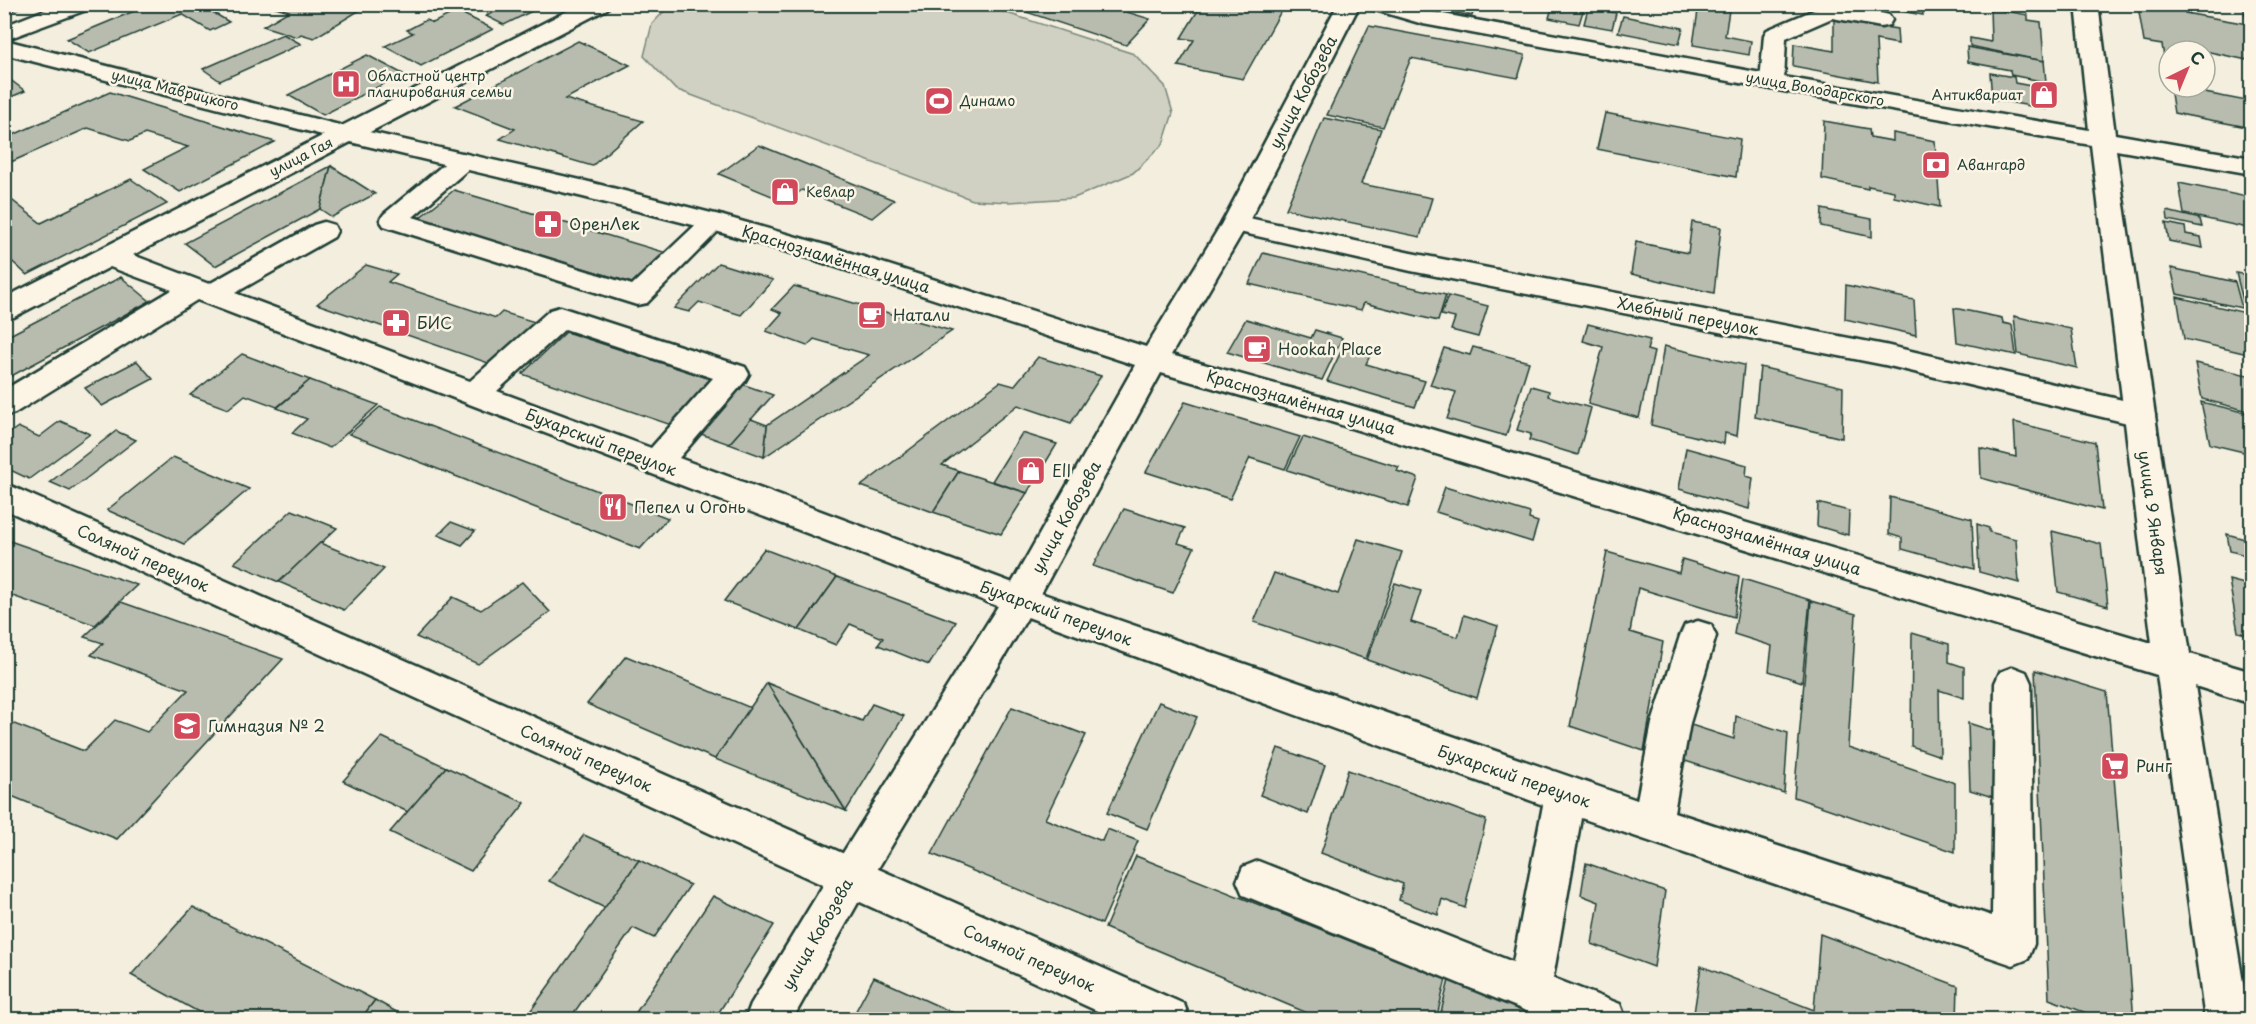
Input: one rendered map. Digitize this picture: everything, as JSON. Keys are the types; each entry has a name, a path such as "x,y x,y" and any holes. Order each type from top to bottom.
{"main road":[{"path":"4,34 81,4"},
{"name":"улица Гая","path":"4,310 599,4"},
{"name":"улица Кобозева","path":"767,1020 850,878 1020,600 1153,360 1235,223 1349,4"},
{"name":"улица Володарского","path":"1380,4 1423,17 1772,82 2252,166"},
{"name":"улица 9 Января","path":"2086,5 2102,140 2173,663 2227,1020"},
{"path":"1772,82 1775,34 1829,11 1881,20"},
{"name":"улица Маврицкого","path":"4,47 346,134"},
{"name":"Краснознамённая улица","path":"346,134 585,189 822,253 1153,360 1329,410 2252,688"},
{"path":"463,161 393,220 637,296 714,222"},
{"name":"Хлебный переулок","path":"1235,223 1411,262 1885,355 2140,414"},
{"path":"4,405 203,292 324,231"},
{"name":"Бухарский переулок","path":"108,256 1020,600 1565,795 2013,944 2013,682"},
{"path":"476,394 560,317 734,374 656,463"},
{"name":"Соляной переулок","path":"4,495 1168,1020"},
{"path":"1652,823 1671,723 1698,636"},
{"path":"1529,990 1565,795"},
{"path":"1258,881 1604,1020"}],"shaded area":[{"name":"Динамо","path":"670,5 982,5 1134,54 1165,86 1173,113 1163,144 1133,173 1074,198 1009,202 973,200 675,89 644,56 652,24"}],"building":[{"path":"4,4 17,4 21,7 4,14"},
{"path":"151,4 199,4 229,22 210,31 182,14 89,53 67,39"},
{"path":"279,4 370,4 314,38 301,34 297,37 263,26 289,11 275,7"},
{"path":"509,4 546,4 504,25 486,16"},
{"path":"1002,4 1101,4 1150,19 1126,45"},
{"path":"1202,4 1285,4 1243,79 1178,66 1194,40 1181,38"},
{"path":"1408,4 1476,4 1472,16"},
{"path":"1553,4 1584,8 1579,24 1549,18"},
{"path":"1591,4 1619,4 1618,11 1590,6"},
{"path":"1699,4 1730,4 1725,36 1751,41 1749,55 1693,45"},
{"path":"1863,4 1922,4 1923,15"},
{"path":"2154,4 2183,4 2185,13 2248,24 2242,4 2252,4 2252,61 2217,54 2217,39 2157,39 2157,44 2144,42 2138,6 2154,9"},
{"path":"1588,8 1616,13 1612,29 1584,24"},
{"path":"1990,8 2028,15 2028,20 2041,22 2044,61 1970,46 1970,38 1991,42"},
{"path":"457,11 493,29 421,66 385,46 413,33 407,30 426,20 433,23"},
{"path":"1623,16 1683,28 1679,44 1618,32"},
{"path":"1834,19 1897,29 1898,44 1876,40 1878,82 1793,66 1794,44 1834,51"},
{"path":"1369,26 1525,55 1518,78 1411,58 1383,127 1327,115"},
{"path":"283,34 301,44 220,81 203,69"},
{"path":"578,41 630,65 565,99 643,121 592,166 500,139 515,129 455,106"},
{"path":"1967,47 2044,61 2046,82 2011,75 2010,70 1968,62"},
{"name":"Областной центр планирования семьи","path":"367,55 403,74 323,115 288,95"},
{"path":"1990,73 2014,77 2015,83 2043,88 2046,109 1992,99"},
{"path":"4,75 25,91 4,100"},
{"path":"110,92 275,142 180,192 144,169 188,147 145,134 130,141 88,128 4,165 4,139"},
{"path":"2217,95 2252,102 2252,128 2174,113 2172,99 2217,99"},
{"path":"1605,113 1740,139 1736,177 1597,149"},
{"path":"1324,118 1381,129 1361,184 1432,198 1420,237 1286,209"},
{"path":"1824,121 1869,129 1870,137 1893,141 1893,133 1935,141 1940,207 1894,197 1894,191 1868,186 1868,189 1822,179"},
{"path":"759,145 894,200 872,218 802,190 786,202 719,174"},
{"path":"331,166 320,209 215,266 185,243"},
{"path":"331,166 375,194 332,217 320,209"},
{"path":"131,179 167,204 27,275 4,254 4,194 41,223"},
{"path":"2179,183 2252,198 2252,229 2184,214"},
{"path":"454,190 667,253 635,284 419,218"},
{"path":"1822,209 1872,219 1872,237 1821,226"},
{"path":"2167,211 2200,219 2202,227 2168,220"},
{"path":"1692,222 1721,227 1714,293 1631,274 1636,242 1688,253"},
{"path":"2166,223 2185,227 2186,234 2201,237 2203,248 2169,241"},
{"path":"1263,253 1446,295 1438,321 1364,303 1361,310 1249,284"},
{"path":"718,263 773,280 741,315 699,302 689,312 674,308"},
{"path":"366,265 397,274 388,282 496,318 502,312 535,322 491,364 317,304"},
{"path":"2171,268 2235,282 2242,308 2177,294"},
{"path":"2236,273 2252,276 2252,310 2245,309"},
{"path":"121,277 150,301 4,380 4,338"},
{"path":"1846,285 1914,300 1916,335 1845,319"},
{"path":"794,286 952,331 764,457 767,425 869,355 814,339 807,346 766,331 782,313 772,309"},
{"path":"1448,296 1488,306 1478,337 1451,330 1455,318 1441,315"},
{"path":"2177,297 2246,313 2252,340 2252,355 2184,339"},
{"path":"1954,308 2002,318 2003,323 2012,325 2016,355 1957,342"},
{"path":"2014,316 2071,329 2077,368 2018,354"},
{"path":"1246,319 1311,338 1315,330 1342,338 1322,380 1227,352"},
{"path":"1588,324 1650,340 1647,350 1654,352 1639,418 1588,404 1603,347 1583,341"},
{"path":"566,332 717,381 677,427 522,374"},
{"path":"1346,341 1373,349 1366,364 1425,381 1415,407 1327,381"},
{"path":"1664,346 1744,365 1737,436 1725,433 1724,444 1651,425"},
{"path":"1473,347 1529,362 1506,436 1447,419 1456,392 1430,385 1444,348 1470,355"},
{"path":"242,354 310,380 277,407 245,395 228,409 190,395"},
{"path":"1038,357 1101,376 1071,423 1018,405 942,465 959,471 933,512 861,486 1000,382 1014,386"},
{"path":"137,361 153,379 102,406 85,388"},
{"path":"2195,363 2252,376 2252,412 2202,399"},
{"path":"1760,367 1843,387 1842,438 1755,417"},
{"path":"310,380 378,405 330,448 292,433 307,419 277,408"},
{"path":"739,383 773,395 729,444 695,432"},
{"path":"1531,386 1549,391 1548,396 1591,408 1578,455 1529,440 1531,434 1517,430"},
{"path":"1185,402 1300,437 1285,469 1250,458 1230,499 1146,472"},
{"path":"2201,402 2252,414 2252,454 2210,444"},
{"path":"380,407 668,518 640,549 349,434"},
{"path":"751,419 767,425 764,457 729,444"},
{"path":"60,421 90,434 29,479 4,467 4,437 18,427 39,437"},
{"path":"2014,422 2095,442 2102,510 1981,478 1980,448 2016,457"},
{"path":"116,431 136,440 70,491 50,482"},
{"path":"1022,433 1057,444 1027,493 992,481"},
{"path":"1303,437 1399,467 1397,471 1418,478 1408,507 1287,470"},
{"path":"1686,448 1747,465 1746,476 1753,478 1749,509 1679,489"},
{"path":"173,457 249,489 184,544 107,510"},
{"path":"959,471 1027,493 1001,534 933,512"},
{"path":"1445,487 1530,513 1529,519 1538,522 1532,542 1436,512"},
{"path":"1890,497 1972,519 1974,569 1902,549 1902,538 1889,534"},
{"path":"1818,503 1849,511 1848,535 1817,526"},
{"path":"1124,509 1185,528 1178,543 1194,548 1173,593 1093,566"},
{"path":"292,510 337,528 279,582 234,563"},
{"path":"451,522 475,531 462,545 438,535"},
{"path":"1977,524 1989,528 1989,532 2016,539 2019,583 1979,572"},
{"path":"2052,531 2101,544 2108,606 2058,592"},
{"path":"2227,534 2252,541 2252,557 2230,551"},
{"path":"4,539 137,585 95,625 4,593"},
{"path":"1358,539 1402,552 1366,659 1254,622 1274,573 1338,594"},
{"path":"320,543 384,569 344,610 279,582"},
{"path":"764,549 837,577 799,630 724,601"},
{"path":"1607,552 1679,573 1682,559 1739,576 1734,617 1638,588 1630,632 1663,642 1644,751 1570,726"},
{"path":"837,577 956,622 929,665 878,645 883,638 850,624 836,645 799,630"},
{"path":"1743,579 1810,600 1802,682 1769,671 1772,646 1734,634"},
{"path":"2229,580 2252,586 2252,636 2238,632"},
{"path":"522,582 550,612 478,664 416,637 453,597 481,610"},
{"path":"1395,583 1421,591 1411,622 1458,637 1464,615 1498,626 1477,698 1367,660"},
{"path":"1811,601 1856,614 1848,747 1955,783 1955,852 1794,797"},
{"name":"Гимназия № 2","path":"121,602 283,659 117,839 4,793 4,720 84,751 115,720 147,732 188,690 91,655 103,643 84,637"},
{"path":"1912,633 1949,644 1949,662 1964,667 1964,698 1939,690 1940,756 1911,746"},
{"path":"626,656 751,708 715,759 587,704"},
{"path":"2035,670 2107,692 2134,1020 2105,1020 2049,999"},
{"path":"767,683 846,811 715,759"},
{"path":"767,683 862,721 872,704 904,716 846,811"},
{"path":"1159,702 1197,717 1147,829 1107,813"},
{"path":"1012,707 1086,735 1045,819 1102,841 1107,829 1138,841 1102,924 932,854"},
{"path":"1736,716 1788,733 1784,793 1676,758 1682,722 1734,739"},
{"path":"1968,723 2006,735 2009,802 1970,790"},
{"path":"382,737 446,767 408,812 343,781"},
{"path":"1278,748 1325,765 1308,814 1260,795"},
{"path":"446,767 525,803 471,871 390,832"},
{"path":"1348,770 1486,820 1465,908 1442,899 1438,915 1399,900 1403,884 1321,853"},
{"path":"584,835 639,860 605,908 549,881"},
{"path":"1136,856 1446,979 1436,1020 1324,1020 1105,928"},
{"path":"639,860 690,885 654,938 633,928 569,1020 524,1020"},
{"path":"1586,863 1665,891 1654,967 1592,944 1599,902 1581,895"},
{"path":"713,896 774,925 714,1020 631,1020"},
{"path":"193,907 375,1000 360,1020 213,1020 131,975"},
{"path":"1820,934 1958,986 1957,1020 1693,1020 1701,966 1814,1010"},
{"path":"874,977 969,1020 851,1020"},
{"path":"1449,980 1549,1020 1439,1020"},
{"path":"375,1000 411,1020 360,1020"},
{"path":"2050,1010 2076,1020 2051,1020"}],"place":[{"name":"Областной центр планирования семьи","path":"346,84"},
{"name":"Антиквариат","path":"2044,95"},
{"name":"Динамо","path":"939,101"},
{"name":"Авангард","path":"1936,165"},
{"name":"Кевлар","path":"785,192"},
{"name":"ОренЛек","path":"548,224"},
{"name":"Натали","path":"872,315"},
{"name":"БИС","path":"396,323"},
{"name":"Hookah Place","path":"1257,349"},
{"name":"Ell","path":"1031,471"},
{"name":"Пепел и Огонь","path":"613,507"},
{"name":"Гимназия № 2","path":"187,726"},
{"name":"Ринг","path":"2115,766"}]}
